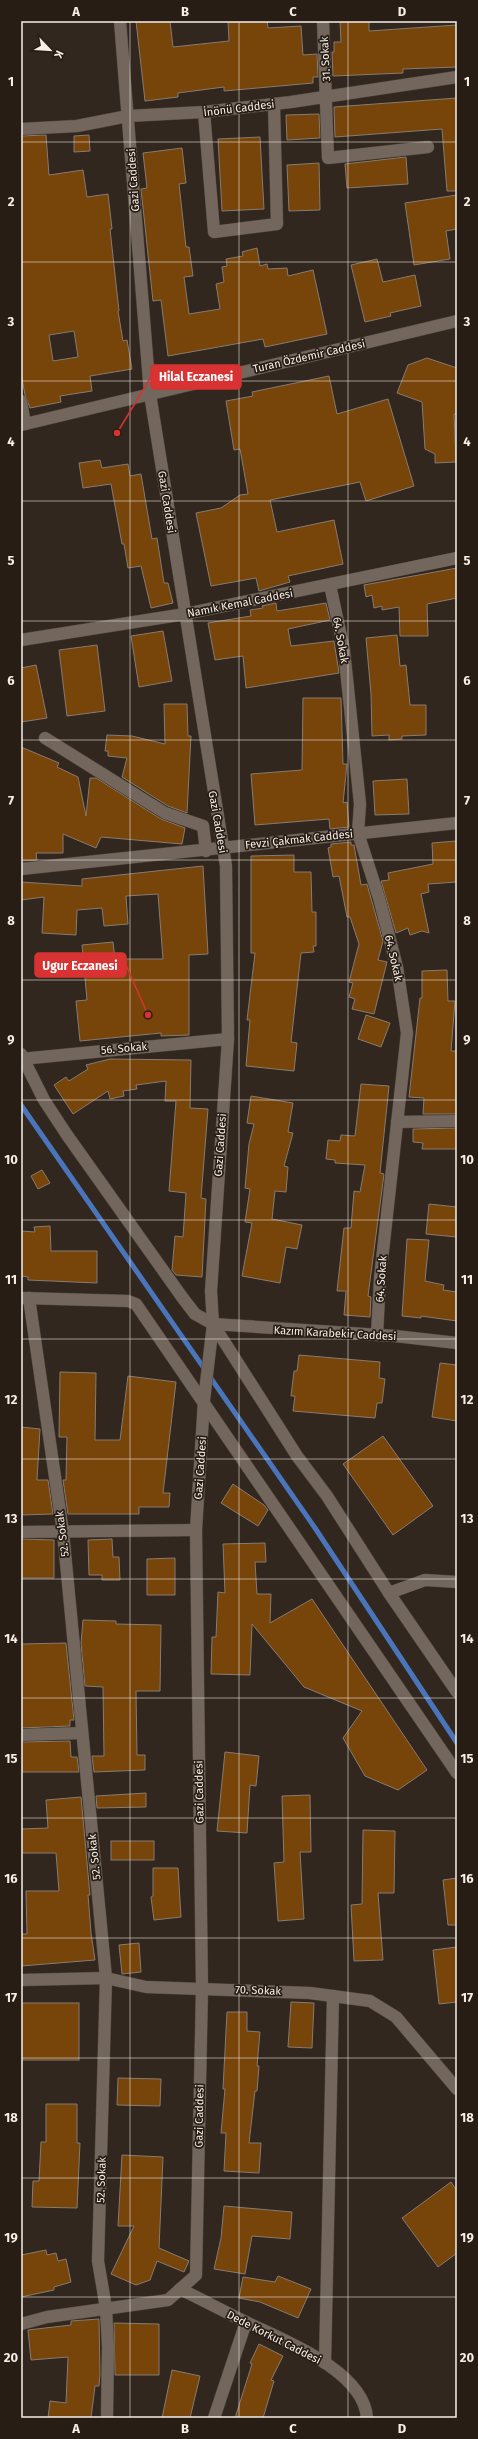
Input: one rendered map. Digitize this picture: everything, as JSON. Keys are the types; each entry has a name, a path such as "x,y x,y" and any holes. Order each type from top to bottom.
{"street":[{"name":"Gazi Caddesi","path":"120,21 150,394 186,614 221,847 226,866 228,1039 211,1291 213,1324 204,1400 196,1530 202,1988 196,2275 180,2289"},
{"name":"31. Sokak","path":"323,21 327,97 328,158 428,147"},
{"name":"İnönü Caddesi","path":"21,129 77,126 128,116 204,112 274,104 457,77"},
{"path":"204,112 214,232 277,224 274,104"},
{"name":"Turan Özdemir Caddesi","path":"23,425 457,321"},
{"path":"21,401 23,425"},
{"name":"Namık Kemal Caddesi","path":"21,640 186,614 457,558"},
{"name":"64. Sokak","path":"330,585 344,650 360,804 358,833 397,967 407,1033 380,1278 377,1335"},
{"path":"46,738 165,813 204,826 206,851"},
{"name":"Fevzi Çakmak Caddesi","path":"21,869 206,851 221,847 457,823"},
{"name":"56. Sokak","path":"22,1057 228,1039"},
{"path":"22,1057 44,1100 63,1129 159,1268 196,1314 213,1324 297,1456 327,1496 389,1593 457,1692"},
{"path":"397,1122 457,1121"},
{"path":"25,1298 128,1301 136,1304 204,1400 457,1773"},
{"name":"52. Sokak","path":"25,1298 63,1532 106,1978 98,2261 106,2308 108,2347 106,2418"},
{"name":"Kazım Karabekir Caddesi","path":"213,1324 377,1335 457,1343"},
{"path":"21,1532 196,1530"},
{"path":"389,1593 425,1580 457,1582"},
{"path":"21,1735 82,1734"},
{"name":"70. Sokak","path":"21,1980 106,1978 146,1987 310,1993 370,2001 396,2017 457,2089"},
{"path":"325,2363 333,1996"},
{"path":"21,2324 47,2316 168,2300 180,2289"},
{"name":"Dede Korkut Caddesi","path":"180,2289 295,2346 325,2363 359,2395 366,2408 367,2418"},
{"path":"214,2418 246,2322"}],"building":[{"path":"136,21 170,21 173,47 229,41 228,21 267,21 268,28 301,26 303,55 317,54 318,77 313,77 313,83 224,91 224,87 178,93 178,97 145,101"},
{"path":"340,21 369,21 369,31 457,25 457,67 403,69 403,73 333,76 332,52 334,52 334,42 341,42"},
{"path":"457,98 457,191 447,191 442,129 335,137 334,107"},
{"path":"319,114 320,138 287,140 286,115"},
{"path":"46,135 49,175 83,170 87,197 108,194 118,311 123,341 127,340 132,369 90,376 92,391 60,396 61,402 30,408 25,395 21,373 21,136","holes":["74,331 78,357 53,361 49,335"]},
{"path":"89,135 90,151 74,152 74,136"},
{"path":"260,137 264,209 222,211 218,139"},
{"path":"182,148 186,183 179,184 186,247 189,247 193,276 184,277 189,314 220,309 216,284 224,282 222,267 227,266 226,259 243,256 242,252 257,248 260,266 267,264 268,269 287,268 288,276 313,270 327,334 265,347 263,339 168,356 161,300 153,301 141,189 147,188 143,153"},
{"path":"406,157 408,184 347,188 345,164"},
{"path":"319,163 320,210 289,211 287,165"},
{"path":"457,195 457,229 446,231 450,259 414,265 405,203"},
{"path":"377,259 383,282 415,275 421,306 390,313 391,316 365,322 351,265"},
{"path":"427,358 457,368 457,415 454,414 456,462 435,463 435,454 425,449 422,402 397,393 408,365"},
{"path":"329,376 337,414 388,399 414,486 366,501 360,482 270,500 277,532 334,520 343,564 288,576 290,582 259,591 256,578 211,586 196,513 221,508 240,495 248,494 240,449 234,450 226,401 253,396 252,392"},
{"path":"100,460 102,468 128,464 130,476 141,474 152,539 157,538 164,583 168,583 173,603 151,608 141,566 128,568 111,484 83,488 79,463"},
{"path":"457,568 457,598 427,604 428,636 400,636 399,607 382,610 382,606 374,608 372,595 366,597 364,585"},
{"path":"276,603 277,611 326,603 330,620 288,629 291,646 334,641 339,673 246,688 243,656 215,660 208,623 251,616 250,610 263,608 262,606"},
{"path":"163,631 172,681 139,687 131,636"},
{"path":"397,635 400,666 406,665 410,705 426,705 426,735 402,736 402,739 389,740 389,735 372,736 371,694 366,638"},
{"path":"97,645 105,711 67,716 59,650"},
{"path":"36,665 47,718 21,722 21,668"},
{"path":"303,698 341,698 343,764 347,764 343,803 347,802 349,827 330,829 329,819 255,825 251,774 302,770"},
{"path":"164,704 187,704 188,736 191,736 187,813 168,806 122,777 127,758 108,756 108,751 105,751 107,735 132,736 165,744"},
{"path":"21,747 59,763 57,767 78,777 86,816 90,778 96,778 161,819 185,828 182,844 101,837 96,848 63,834 63,853 36,853 37,860 21,861"},
{"path":"407,779 409,814 375,815 373,781"},
{"path":"456,841 457,882 428,884 429,892 421,894 429,933 422,931 410,935 408,928 396,933 381,881 389,880 388,873 433,864 432,843"},
{"path":"351,842 351,845 354,845 361,885 367,884 383,941 378,960 387,962 374,1014 352,1009 355,999 349,997 353,983 349,982 359,944 350,917 347,917 339,876 333,877 328,848 331,847 331,844"},
{"path":"294,855 294,872 311,872 312,912 316,912 316,946 313,946 314,952 301,953 291,1042 297,1043 294,1071 246,1066 250,1020 247,1020 255,953 251,953 251,856"},
{"path":"203,866 208,954 189,955 189,1035 161,1036 161,1033 80,1041 76,1001 87,1000 82,945 113,942 115,959 163,959 158,894 126,896 128,924 104,926 102,908 77,910 76,935 42,933 44,897 21,900 21,882 82,886 82,879"},
{"path":"447,970 448,1001 455,1001 451,1051 457,1051 457,1114 423,1114 424,1098 409,1097 420,998 422,998 422,971"},
{"path":"366,1015 390,1023 381,1047 358,1039"},
{"path":"110,1059 191,1060 190,1108 208,1109 201,1198 206,1199 202,1277 176,1275 172,1270 175,1236 183,1237 186,1193 169,1191 176,1101 165,1101 166,1081 136,1085 137,1089 123,1091 124,1096 110,1099 108,1091 73,1114 54,1085 66,1077 69,1081 88,1069 86,1065"},
{"path":"361,1084 389,1086 380,1173 384,1174 368,1296 371,1297 370,1317 344,1315 346,1291 337,1291 344,1228 351,1228 354,1191 360,1192 365,1165 335,1163 335,1160 326,1159 328,1140 340,1141 341,1135 355,1136"},
{"path":"251,1096 293,1103 288,1132 293,1133 284,1166 288,1167 286,1192 275,1191 272,1219 302,1225 297,1249 286,1247 280,1283 242,1276 252,1223 245,1222 250,1189 245,1188 249,1144 254,1124 247,1123"},
{"path":"457,1128 457,1149 422,1149 423,1143 413,1142 413,1129"},
{"path":"42,1170 50,1183 38,1189 31,1176"},
{"path":"429,1204 457,1207 457,1237 426,1234"},
{"path":"50,1226 51,1251 97,1251 97,1283 28,1280 28,1277 21,1276 21,1231 35,1232 34,1227"},
{"path":"407,1239 429,1240 425,1281 444,1285 443,1290 457,1292 457,1321 421,1316 421,1318 402,1316"},
{"path":"299,1355 380,1362 379,1378 385,1379 382,1403 377,1403 375,1418 293,1411 295,1396 291,1396 294,1371 297,1371"},
{"path":"440,1363 457,1365 457,1421 432,1417"},
{"path":"60,1372 96,1373 95,1440 120,1440 128,1376 176,1382 163,1493 170,1493 169,1507 139,1507 139,1514 68,1514 63,1480 66,1480 67,1437 59,1437"},
{"path":"21,1427 40,1429 37,1480 48,1480 53,1514 21,1515"},
{"path":"383,1436 433,1506 393,1535 343,1464"},
{"path":"233,1484 264,1505 268,1510 258,1526 221,1503"},
{"path":"21,1539 54,1540 54,1578 21,1578"},
{"path":"112,1539 113,1557 119,1557 120,1580 102,1580 102,1575 89,1575 88,1540"},
{"path":"265,1543 266,1562 255,1562 257,1594 271,1594 270,1623 312,1599 427,1770 398,1790 365,1776 343,1738 362,1711 304,1687 252,1624 250,1675 211,1674 212,1637 216,1637 218,1592 225,1593 223,1544"},
{"path":"175,1558 175,1595 147,1595 147,1559"},
{"path":"83,1620 116,1621 116,1624 161,1625 160,1691 136,1691 137,1755 145,1755 145,1770 94,1772 92,1756 104,1756 103,1687 85,1686 81,1643"},
{"path":"66,1643 74,1720 70,1720 70,1726 21,1728 21,1644"},
{"path":"70,1741 71,1757 77,1757 79,1772 21,1772 21,1742"},
{"path":"225,1752 259,1756 256,1786 250,1785 247,1833 217,1831"},
{"path":"146,1793 146,1807 97,1808 96,1796"},
{"path":"310,1795 311,1852 300,1852 304,1919 278,1921 274,1863 284,1862 282,1796"},
{"path":"81,1797 90,1895 88,1895 91,1933 95,1960 21,1966 21,1934 27,1934 26,1891 59,1891 56,1853 21,1853 21,1829 48,1828 46,1800"},
{"path":"363,1830 395,1831 394,1893 378,1893 383,1960 354,1961 351,1905 362,1904"},
{"path":"111,1841 154,1841 154,1860 111,1860"},
{"path":"153,1868 178,1868 181,1917 154,1920 151,1897 153,1896"},
{"path":"457,1878 457,1925 448,1925 443,1880"},
{"path":"139,1943 141,1972 122,1974 119,1945"},
{"path":"457,1947 457,2002 439,2004 433,1950"},
{"path":"291,2002 314,2003 312,2048 288,2047"},
{"path":"21,2003 79,2003 79,2060 21,2060"},
{"path":"227,2012 247,2012 247,2031 260,2032 257,2066 259,2066 257,2091 255,2091 249,2143 261,2143 259,2173 224,2171 226,2133 221,2133 225,2089 223,2089"},
{"path":"118,2078 161,2079 160,2106 117,2105"},
{"path":"46,2104 77,2104 77,2143 80,2143 77,2208 32,2207 33,2181 39,2181 41,2142 46,2142"},
{"path":"122,2155 163,2157 159,2248 189,2261 184,2272 157,2261 150,2280 136,2285 111,2274 134,2226 118,2226"},
{"path":"451,2182 457,2191 457,2253 438,2267 402,2218"},
{"path":"224,2206 292,2212 290,2239 252,2236 245,2274 214,2269 221,2238"},
{"path":"46,2250 47,2255 56,2253 58,2261 66,2259 71,2282 54,2287 54,2290 21,2297 21,2255"},
{"path":"278,2276 311,2289 298,2318 260,2302 239,2298 243,2277 275,2282"},
{"path":"99,2319 100,2374 99,2386 95,2386 91,2418 48,2418 50,2401 66,2403 68,2357 31,2360 28,2330 71,2325 71,2321"},
{"path":"114,2323 159,2324 159,2375 115,2375"},
{"path":"259,2344 283,2356 271,2380 274,2381 263,2418 235,2418 252,2364 250,2363"},
{"path":"172,2370 200,2376 190,2418 162,2418"}],"waterway":[{"path":"21,1105 315,1528 457,1743"}],"place":[{"name":"Hilal Eczanesi","path":"117,433"},
{"name":"Ugur Eczanesi","path":"148,1015"}]}
